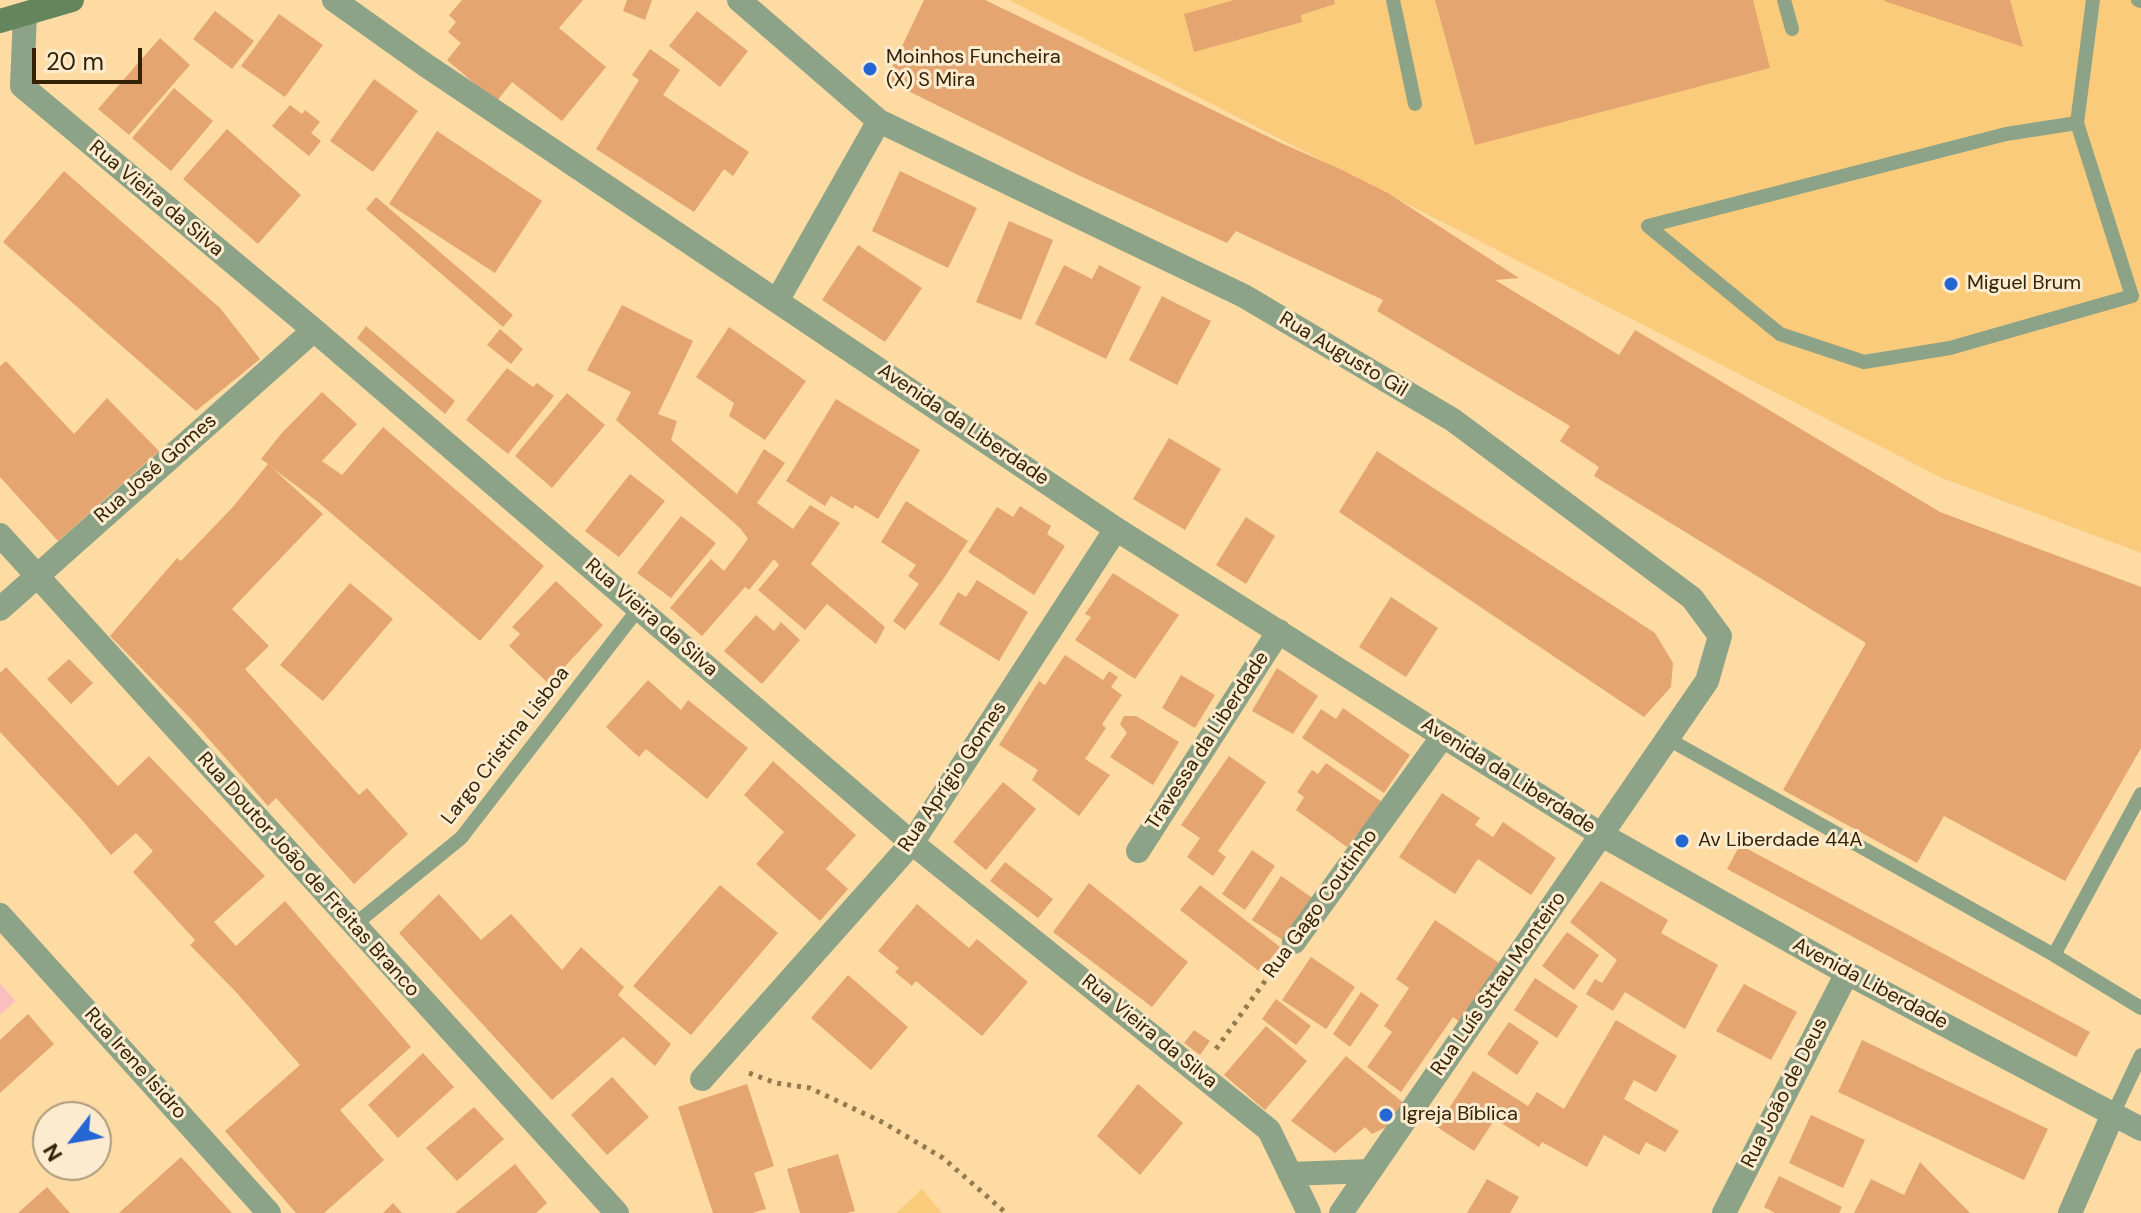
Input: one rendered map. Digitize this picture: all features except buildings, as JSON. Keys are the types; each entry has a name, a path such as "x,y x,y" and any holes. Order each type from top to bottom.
{"street":[{"path":"0,21 72,0"},
{"name":"Avenida da Liberdade","path":"334,0 436,73 1116,529 1602,835"},
{"name":"Rua Augusto Gil","path":"739,0 879,121 1244,296 1453,420 1692,598 1720,636 1707,681 1602,835"},
{"name":"Rua Vieira da Silva","path":"25,14 22,86 314,330 912,843 1269,1130 1309,1213"},
{"path":"777,301 879,121"},
{"name":"Rua José Gomes","path":"0,609 314,330"},
{"name":"Rua Aprígio Gomes","path":"710,1070 912,843 1116,529"},
{"name":"Rua Doutor João de Freitas Branco","path":"0,535 617,1213"},
{"name":"Travessa da Liberdade","path":"1138,851 1279,631"},
{"name":"Rua Gago Coutinho","path":"1294,942 1443,736"},
{"name":"Avenida Liberdade","path":"1602,835 1847,973 2141,1129"},
{"name":"Rua Luís Sttau Monteiro","path":"1341,1213 1602,835"},
{"name":"Rua Irene Isidro","path":"0,915 269,1213"},
{"name":"Rua João de Deus","path":"1724,1213 1847,973"},
{"path":"2070,1213 2113,1114"},
{"path":"1290,1174 1370,1171"}],"lane":[{"path":"1393,0 1415,104"},
{"path":"1784,0 1792,29"},
{"path":"2077,123 2006,134 1648,226 1780,334 1864,362 1950,348 2132,296 2077,123 2093,0"},
{"name":"Largo Cristina Lisboa","path":"354,925 461,838 639,608"},
{"path":"1668,739 2054,955 2141,1008"},
{"path":"2054,955 2141,794"},
{"path":"2113,1114 2141,1055"}],"path":[{"name":"Rua Gago Coutinho","path":"1199,1072 1294,942"},
{"path":"710,1070 810,1088 884,1123 943,1158 1006,1213"}],"shaded area":[{"path":"1009,0 2141,0 2141,553 1942,478"},
{"path":"0,983 15,1001 0,1015"},
{"path":"922,1189 942,1213 896,1213"}],"place":[{"name":"Moinhos Funcheira (X) S Mira","path":"870,69"},
{"name":"Miguel Brum","path":"1951,284"},
{"name":"Av Liberdade 44A","path":"1682,841"},
{"name":"Igreja Bíblica","path":"1386,1115"}]}
